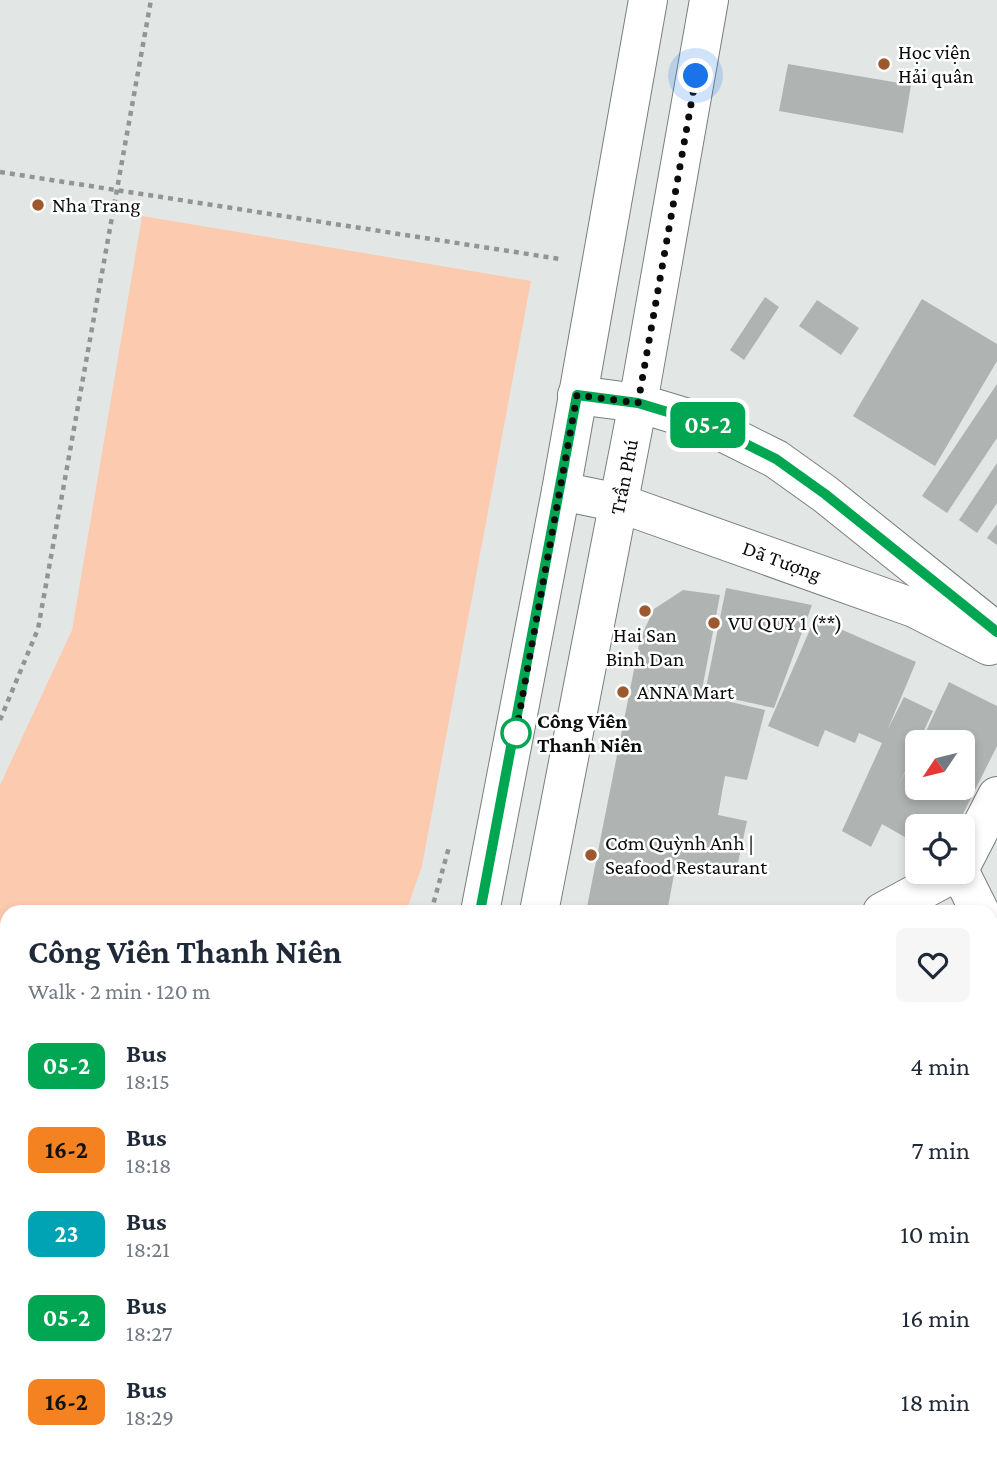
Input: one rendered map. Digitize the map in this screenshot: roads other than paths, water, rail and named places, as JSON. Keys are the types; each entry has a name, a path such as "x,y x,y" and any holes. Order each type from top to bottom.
{"main road":[{"path":"482,905 561,491 648,0"},
{"name":"Trần Phú","path":"540,905 638,403 709,0"},
{"path":"577,395 638,403 704,423 776,459 825,494 997,632"},
{"name":"Dã Tượng","path":"561,491 619,503 914,608 997,650"},
{"path":"975,839 997,796"},
{"path":"895,905 935,884"},
{"path":"965,884 976,905"}],"place":[{"name":"Học viện Hải quân","path":"884,64"},
{"name":"Nha Trang","path":"38,205"},
{"name":"Hai San Binh Dan","path":"645,611"},
{"name":"VU QUY 1 (**)","path":"714,623"},
{"name":"ANNA Mart","path":"623,692"},
{"name":"Công Viên Thanh Niên","path":"516,733"},
{"name":"Cơm Quỳnh Anh | Seafood Restaurant","path":"591,855"}]}
